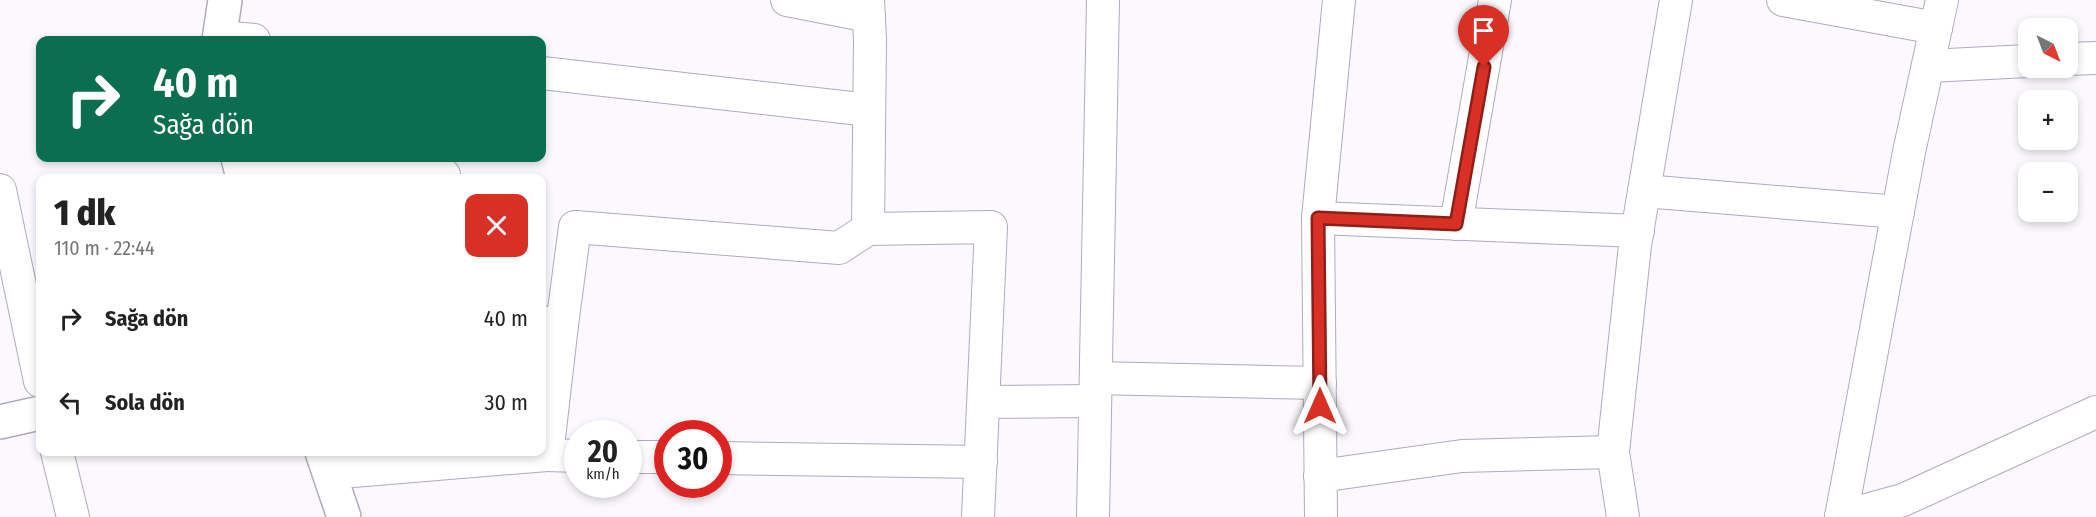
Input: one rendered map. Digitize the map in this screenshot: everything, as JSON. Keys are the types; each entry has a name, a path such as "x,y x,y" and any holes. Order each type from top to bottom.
{"main road":[{"path":"219,36 225,0"},
{"path":"0,422 36,414"},
{"path":"326,462 344,517"}],"street":[{"path":"787,0 868,8 870,40 868,229"},
{"path":"1093,517 1103,0"},
{"path":"1321,517 1318,218 1339,0"},
{"path":"1456,224 1495,0"},
{"path":"1623,517 1613,452 1638,231 1676,0"},
{"path":"1783,0 1939,14 1898,212 1841,517 1903,500 2096,412"},
{"path":"2078,59 2096,58"},
{"path":"1928,66 2018,62"},
{"path":"546,73 869,110"},
{"path":"286,162 432,174"},
{"path":"0,190 36,362"},
{"path":"1644,191 1898,212"},
{"path":"1318,218 1638,231"},
{"path":"326,462 562,456 552,323 575,227 839,248 868,229 991,226 978,517"},
{"path":"984,402 1096,390 1320,383"},
{"path":"2051,432 2096,437"},
{"path":"1320,476 1462,456 1613,452"},
{"path":"58,456 73,517"},
{"path":"732,458 981,462"}],"route":[{"path":"1320,406 1318,218 1456,224 1484,67"}]}
